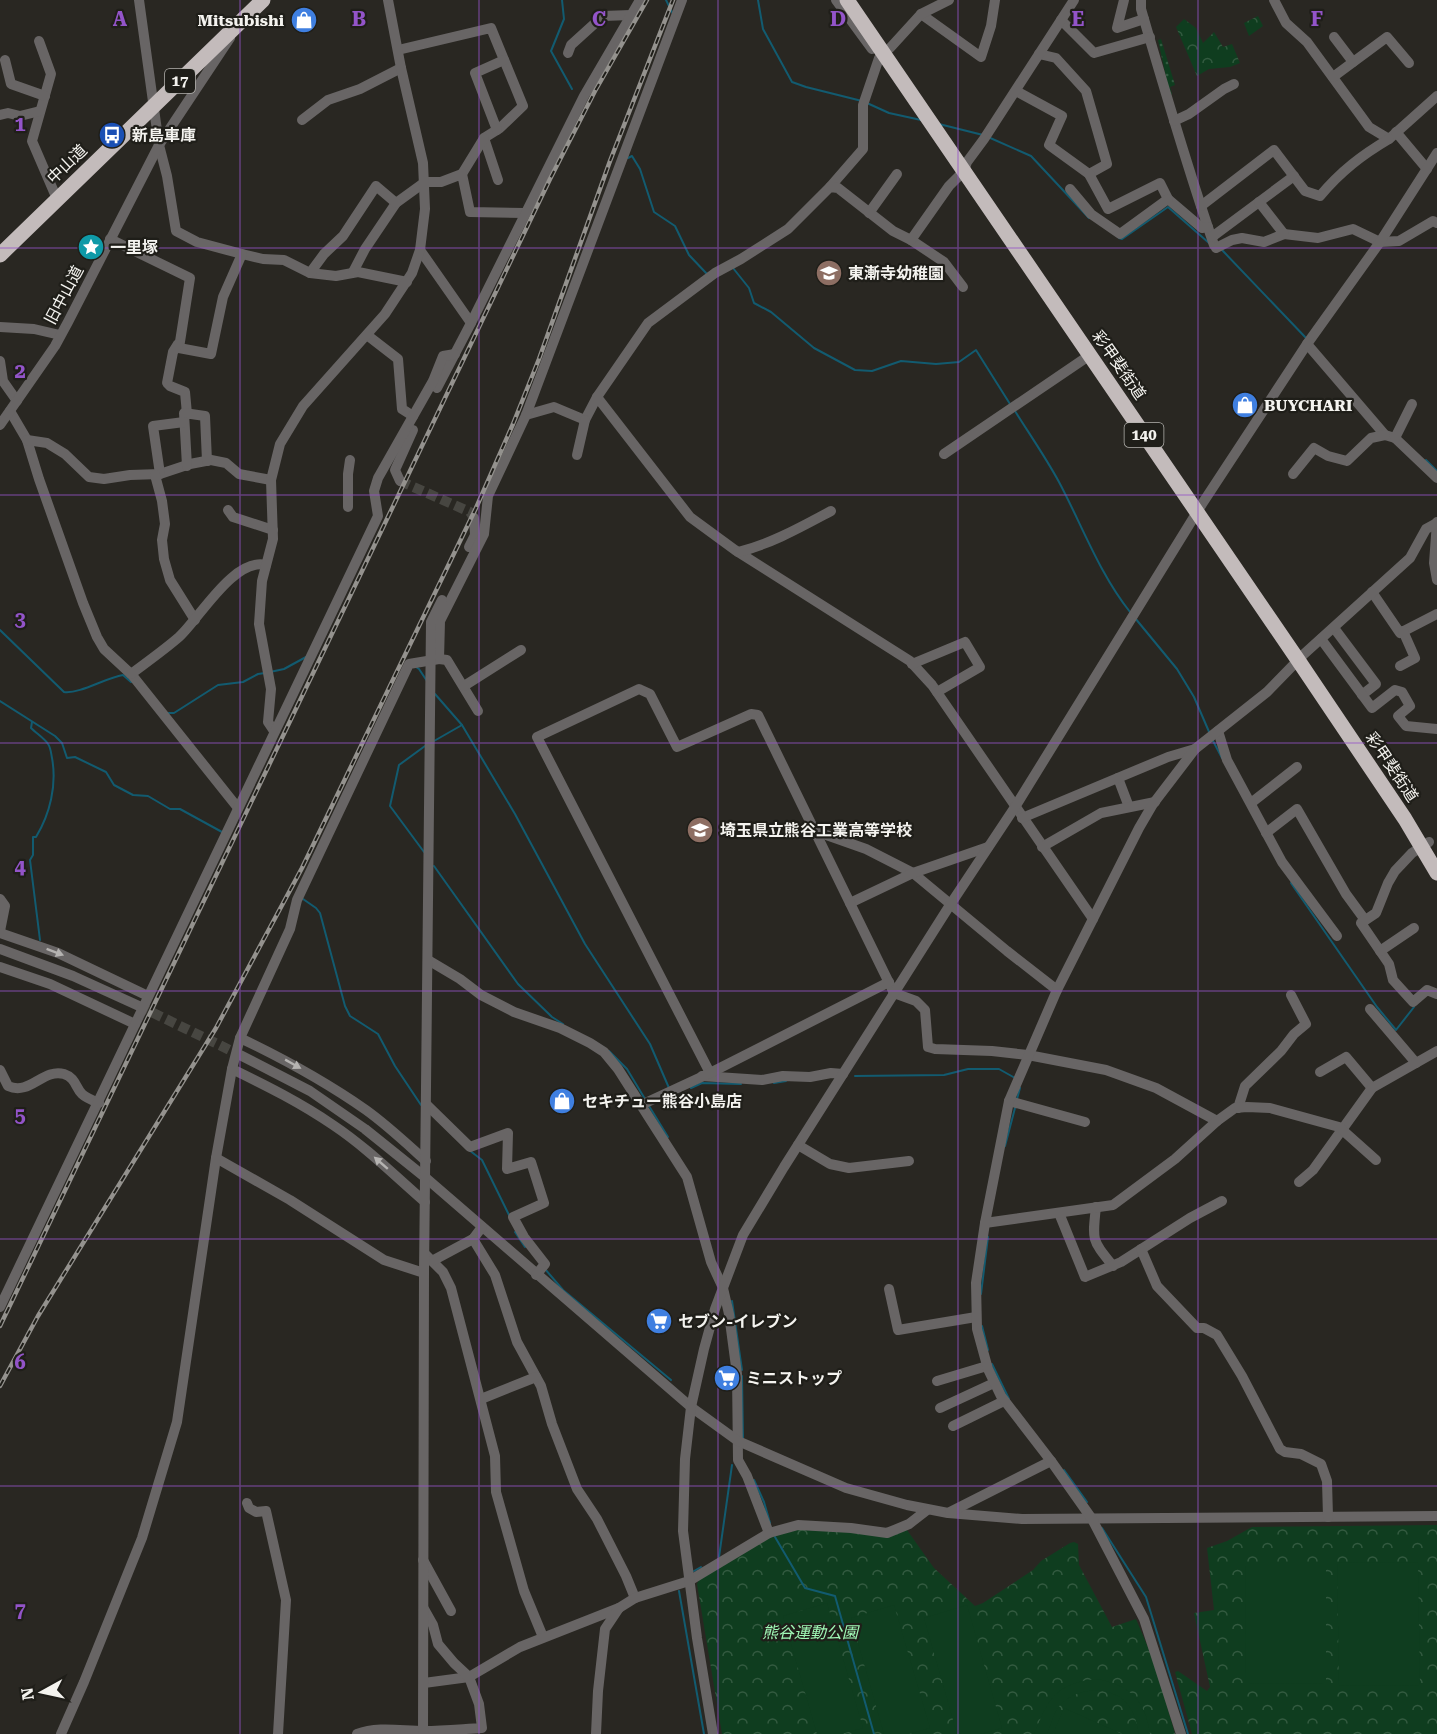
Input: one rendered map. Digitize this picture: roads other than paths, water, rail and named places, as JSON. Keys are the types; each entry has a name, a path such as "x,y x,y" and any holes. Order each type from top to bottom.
{"highway":[{"name":"彩甲斐街道","path":"847,0 965,166 1301,657 1429,848 1437,873"},
{"name":"彩甲斐街道","path":"856,0 884,53"},
{"name":"中山道","path":"0,255 242,21 259,1"},
{"name":"彩甲斐街道","path":"965,166 1090,355 1199,509"}],"street":[{"path":"139,0 159,145 167,176 176,231 198,242 242,254 263,259 284,260 310,273 336,276 353,272 407,282"},
{"path":"274,731 268,722 271,689 259,636 259,624 261,588 272,548 271,480 280,444 303,406 386,314 407,282 420,250 425,209 423,163 388,0"},
{"path":"400,481 395,470 397,463 471,323 584,96 640,0"},
{"path":"423,1733 422,1560 424,1273 428,1257 425,1202 428,960 435,659 438,629 484,534 488,496 526,415 681,0"},
{"path":"836,0 884,53"},
{"path":"577,454 585,420 597,397 648,323 715,273 788,229 830,187 862,149 864,105 884,53 921,14 950,0"},
{"path":"921,14 981,57 989,34 995,0"},
{"path":"911,240 1016,91 1074,0"},
{"path":"1124,0 1117,28 1144,18"},
{"path":"1141,0 1144,18 1174,121 1213,239"},
{"path":"1274,0 1286,23 1307,42 1369,127 1392,136 1427,169"},
{"path":"568,53 571,45 603,16 631,15"},
{"path":"1061,20 1094,53 1150,38"},
{"name":"旧中山道","path":"0,425 60,335 159,145 242,21"},
{"path":"353,272 365,249 396,203 425,182 441,182 462,174 484,138 497,130 523,106 490,28 398,50"},
{"path":"1334,37 1353,62"},
{"path":"1333,77 1387,37 1409,63"},
{"path":"39,41 51,74 32,141 57,199"},
{"path":"1039,54 1056,58 1086,91 1107,164 1089,174"},
{"path":"5,60 11,84 45,96"},
{"path":"497,130 475,73 504,60"},
{"path":"302,120 328,100 360,89 401,68"},
{"path":"1174,121 1196,110 1234,84"},
{"path":"1016,91 1062,116 1049,145 1089,174 1108,209 1160,183 1168,200 1213,239 1242,238 1264,242 1284,234 1318,238 1353,228 1380,242 1399,241 1433,221 1437,223"},
{"path":"1201,206 1274,150 1305,191 1320,196 1337,176 1361,155 1392,136 1437,96"},
{"path":"0,115 8,113 20,116 40,111"},
{"path":"484,138 498,180"},
{"path":"713,1734 688,1581 683,1531 685,1459 691,1407 715,1309 743,1235 894,993 1015,807 1199,509 1307,344 1380,242 1436,158"},
{"path":"462,174 470,212 524,213"},
{"path":"869,213 897,174"},
{"path":"1213,239 1293,176"},
{"path":"310,273 324,254 343,236 376,186 396,203"},
{"path":"830,187 838,188 892,231 911,240 944,262 963,287"},
{"path":"1070,189 1091,214 1120,234 1168,200"},
{"path":"1259,202 1284,234"},
{"path":"110,239 190,278 178,344 173,352 167,383 185,392 187,466"},
{"path":"420,250 471,323"},
{"path":"178,344 179,348 211,354 223,297 242,254"},
{"path":"0,327 34,329 60,335"},
{"path":"367,335 398,359 402,408 413,416"},
{"path":"1307,344 1390,437 1437,477"},
{"path":"0,1307 378,516 374,492 378,478 433,381 443,356 455,354"},
{"path":"944,454 1090,355"},
{"path":"0,362 3,381 17,401"},
{"path":"597,397 690,517 738,552 912,664 937,692 1093,919"},
{"path":"1390,437 1412,404"},
{"path":"526,415 554,407 585,420"},
{"path":"10,411 27,440 83,603 97,637 104,649 133,677 238,808"},
{"path":"195,620 170,580 164,560 162,540 165,524 153,426 205,416 207,461"},
{"path":"1293,474 1314,448 1328,456 1347,461 1371,438 1390,437"},
{"path":"27,440 48,443 89,477 104,479 158,474 207,461 226,463 239,474 271,480"},
{"path":"348,507 350,460"},
{"path":"228,510 233,517 273,530"},
{"path":"738,552 758,547 831,511"},
{"path":"435,659 431,622 475,535 474,519"},
{"path":"1437,523 1434,563 1437,580"},
{"path":"1181,1734 1144,1620 1097,1519 1004,1401 987,1366 977,1329 976,1283 1018,1079 1057,990 1138,828 1155,802 1195,749 1267,692 1301,657 1410,558 1426,529 1437,523"},
{"path":"133,677 180,636 227,582 244,570 256,565 266,565"},
{"path":"1372,592 1400,633 1437,614"},
{"path":"1334,628 1376,684 1362,695"},
{"path":"1400,666 1415,658 1403,631"},
{"path":"1322,639 1372,708 1395,690 1402,692 1410,706 1398,716 1406,726 1437,729"},
{"path":"912,664 965,642 980,667 937,692"},
{"path":"464,686 521,650"},
{"path":"60,1734 84,1682 142,1538 177,1422 216,1158 240,1038 290,929 297,900 409,664 435,659 447,660 478,711"},
{"path":"706,1075 537,737 639,689 650,694 677,747 751,714 758,715 894,993 916,1001 925,1010 928,1047 1028,1055 1118,1074 1156,1088 1217,1121"},
{"path":"1213,735 1282,862 1337,936"},
{"path":"1022,818 1168,757 1195,749"},
{"path":"1251,803 1297,767"},
{"path":"1118,778 1129,807"},
{"path":"1042,847 1101,813 1155,802"},
{"path":"1266,833 1297,809 1346,894 1365,920"},
{"path":"815,831 866,849 913,873 1057,990"},
{"path":"850,903 913,873 988,847"},
{"path":"1429,848 1412,853 1395,871 1376,913 1361,923 1389,964 1393,980 1413,1002 1426,990 1437,994"},
{"path":"0,899 5,906 0,932 58,953 148,996"},
{"path":"1380,951 1414,928"},
{"path":"0,949 73,976 139,1006"},
{"path":"428,960 481,995 514,1012 560,1028 604,1052 645,1103 687,1177 711,1262 723,1288 737,1374 742,1442 738,1460 772,1532"},
{"path":"0,967 50,984 135,1024"},
{"path":"645,1103 706,1075 888,982"},
{"path":"1238,1108 1245,1086 1306,1024 1291,995"},
{"path":"1370,1009 1416,1063"},
{"path":"240,1038 311,1074 346,1096 389,1128 426,1161"},
{"path":"1299,1182 1313,1170 1372,1088 1437,1051"},
{"path":"240,1055 310,1091 340,1110 426,1178 482,1227 540,1270 691,1407 742,1442 846,1488 927,1510 1023,1519 1437,1516"},
{"path":"1320,1072 1346,1057 1372,1088"},
{"path":"232,1069 278,1091 333,1125 361,1145 425,1202"},
{"path":"0,1070 8,1086 16,1089"},
{"path":"0,1091 30,1086 49,1075 62,1073 73,1078 83,1095 99,1103"},
{"path":"706,1075 762,1080 783,1076 810,1077 843,1074"},
{"path":"1014,1103 1084,1122"},
{"path":"427,1106 470,1147 508,1133 507,1169 531,1162 544,1203 513,1217 540,1270"},
{"path":"989,1222 1113,1205 1175,1159 1235,1108 1270,1108 1339,1126 1376,1160"},
{"path":"798,1146 830,1164 849,1168 909,1161"},
{"path":"216,1158 290,1200 384,1260 424,1273"},
{"path":"1059,1213 1085,1277 1113,1266 1222,1201"},
{"path":"1096,1208 1095,1244 1113,1266"},
{"path":"428,1257 473,1239 482,1227"},
{"path":"473,1239 495,1275 517,1342 541,1386 552,1424 577,1489 597,1519 635,1599"},
{"path":"1141,1250 1157,1286 1197,1328 1204,1328 1217,1335 1242,1376 1280,1449 1301,1454 1321,1464 1327,1481 1328,1517"},
{"path":"428,1257 443,1272 451,1288 495,1456 496,1492 524,1591 543,1637"},
{"path":"889,1289 898,1330 976,1317"},
{"path":"937,1381 987,1366"},
{"path":"481,1399 536,1377"},
{"path":"940,1408 994,1383"},
{"path":"953,1426 1004,1401"},
{"path":"948,1513 1051,1461"},
{"path":"247,1503 249,1508 256,1512 266,1511 286,1600 279,1734"},
{"path":"424,1683 470,1677 520,1647 620,1608 635,1599 688,1581 772,1532 798,1524 887,1533 909,1524 927,1510"},
{"path":"422,1560 451,1611"},
{"path":"357,1734 364,1731 388,1730 423,1733 482,1728 479,1704 470,1677 438,1644 433,1624 422,1606"},
{"path":"596,1734 605,1629 620,1608"}],"waterway":[{"path":"562,0 564,19 551,51 572,89"},
{"path":"666,0 673,14"},
{"path":"758,0 763,29 792,82 862,101"},
{"path":"867,103 889,113 921,120"},
{"path":"939,124 983,135"},
{"path":"988,137 1031,156 1089,218"},
{"path":"628,158 632,156 640,169 654,212 675,226 689,255 707,274"},
{"path":"1119,238 1122,239 1168,207 1209,243"},
{"path":"1222,250 1307,339"},
{"path":"733,268 749,288 754,303 771,312 814,348 855,370 872,371 901,361 936,364 959,362 976,350 1010,404"},
{"path":"1015,411 1054,473 1100,565 1130,612"},
{"path":"1426,460 1437,471"},
{"path":"1135,618 1177,669 1194,697 1210,734"},
{"path":"0,630 64,692 77,691 123,675 132,681"},
{"path":"270,672 284,669 306,657"},
{"path":"416,667 427,681"},
{"path":"167,713 174,713 218,685 243,682 265,673"},
{"path":"435,694 462,725 515,814 585,944 650,1044 669,1088"},
{"path":"0,701 55,736 62,743 67,758 75,757 106,772 114,785 133,795 148,796 170,809 180,809 222,832"},
{"path":"32,722 31,728 45,740 51,751 54,778 49,809 36,837 33,837 33,855 30,860 40,940"},
{"path":"434,741 462,725"},
{"path":"1212,739 1222,758"},
{"path":"424,852 390,806 399,765 425,746"},
{"path":"434,866 518,984 552,1017 563,1024"},
{"path":"1291,883 1377,1007 1396,1030 1414,1007"},
{"path":"303,899 320,913 345,1006 350,1016 378,1034 395,1066 421,1105"},
{"path":"609,1051 627,1069 645,1099"},
{"path":"855,1076 944,1075 968,1069 999,1069 1015,1078"},
{"path":"774,1083 786,1081"},
{"path":"691,1088 702,1083 741,1084"},
{"path":"1017,1099 1020,1088"},
{"path":"649,1106 668,1137"},
{"path":"1005,1146 1015,1108"},
{"path":"469,1150 482,1160 509,1215"},
{"path":"515,1232 525,1247"},
{"path":"981,1294 988,1237"},
{"path":"545,1269 563,1290 671,1380"},
{"path":"732,1301 742,1370"},
{"path":"982,1326 988,1350"},
{"path":"992,1364 1009,1399"},
{"path":"742,1376 743,1439"},
{"path":"719,1557 732,1465"},
{"path":"1064,1470 1087,1502"},
{"path":"754,1480 770,1523"},
{"path":"1102,1528 1146,1597 1188,1734"},
{"path":"775,1537 805,1588 835,1596 874,1734"},
{"path":"694,1571 701,1567"},
{"path":"679,1591 704,1734"}],"tunnel":[{"path":"400,481 470,512 474,518"},
{"path":"139,1006 240,1055"}],"railway":[{"path":"0,1326 550,179 595,91 647,0"},
{"path":"0,1386 38,1316 216,1028 302,868 476,508 513,424 539,359 610,161 673,0"}],"place":[{"name":"Mitsubishi","path":"304,20"},
{"name":"新島車庫","path":"112,135"},
{"name":"一里塚","path":"91,247"},
{"name":"東漸寺幼稚園","path":"829,273"},
{"name":"BUYCHARI","path":"1245,405"},
{"name":"埼玉県立熊谷工業高等学校","path":"700,830"},
{"name":"セキチュー熊谷小島店","path":"562,1101"},
{"name":"セブン-イレブン","path":"659,1321"},
{"name":"ミニストップ","path":"727,1378"}],"park label":[{"name":"熊谷運動公園","path":"810,1632"}]}
